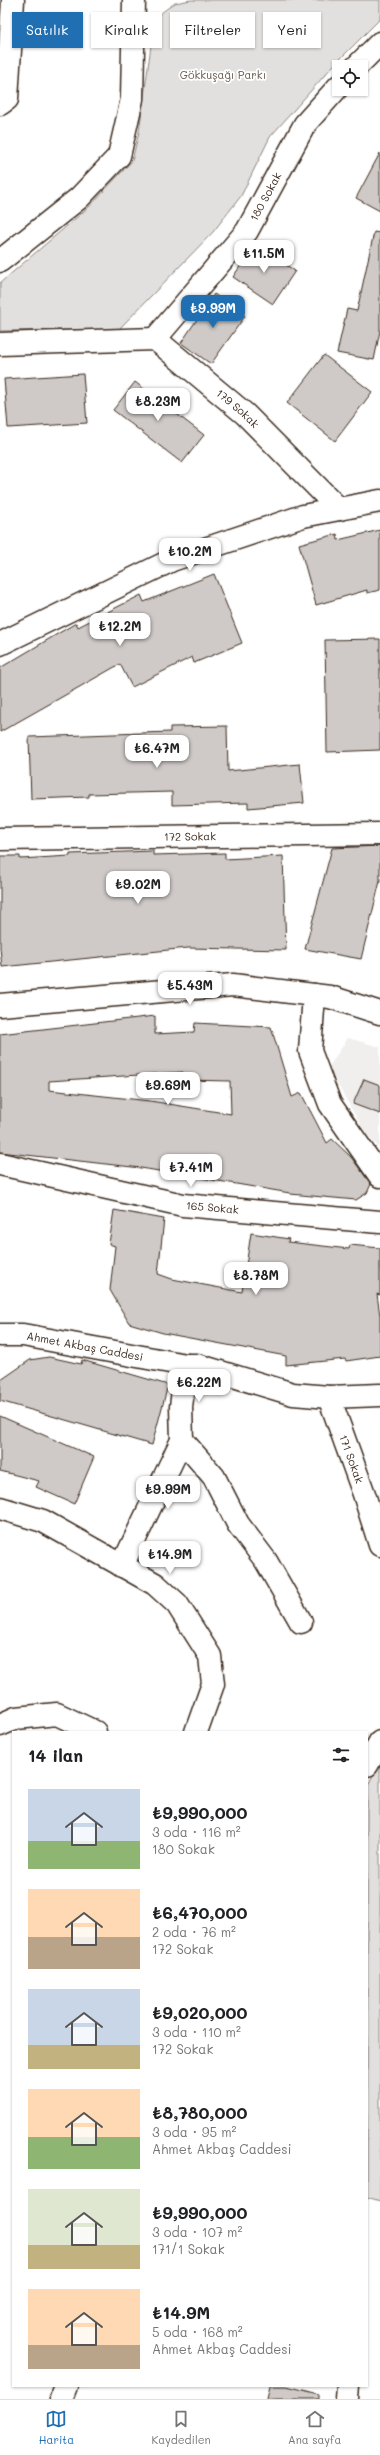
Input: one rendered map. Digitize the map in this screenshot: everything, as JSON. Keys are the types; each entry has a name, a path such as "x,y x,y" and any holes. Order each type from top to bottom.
{"street":[{"path":"0,104 7,99 13,0"},
{"path":"0,261 79,198 119,156 132,99 134,0"},
{"path":"363,60 380,43"},
{"name":"180 Sokak","path":"155,339 246,231 305,124 332,94"},
{"path":"0,344 155,339"},
{"name":"179 Sokak","path":"155,339 245,414 339,509"},
{"path":"0,644 172,560 304,516 380,501"},
{"name":"172 Sokak","path":"0,839 380,834"},
{"path":"0,1005 233,985 330,997 380,1013"},
{"path":"314,995 310,1051 312,1057 330,1104 380,1176"},
{"name":"165 Sokak","path":"0,1164 183,1205 380,1222"},
{"name":"Ahmet Akbaş Caddesi","path":"1,1337 23,1335 197,1365 293,1394 329,1397 380,1395"},
{"path":"122,1566 182,1440 181,1407 186,1364"},
{"name":"171 Sokak","path":"329,1397 364,1494 380,1545"},
{"path":"182,1440 214,1476 238,1524 266,1561 301,1622"},
{"path":"0,1508 43,1521 155,1584 177,1604 210,1656 213,1684 196,1731"},
{"path":"0,1725 16,1718 57,1714 93,1731"},
{"path":"368,1763 380,1742"},
{"path":"61,2399 66,2387"},
{"path":"347,2399 348,2387"}],"shaded area":[{"path":"348,1038 380,1047 380,1149 366,1134 328,1068"}],"green space":[{"name":"Gökkuşağı Parkı","path":"191,0 380,0 380,19 339,60 332,60 332,67 270,137 241,196 213,232 119,329 0,331 0,283 89,207 132,161 139,132 151,48 162,48 162,12 175,3"},
{"path":"380,1762 380,2201 368,2197 368,1785"}],"building":[{"path":"380,153 380,211 356,198"},
{"path":"374,232 380,233 380,331 374,360 337,353 347,309 357,311"},
{"path":"255,244 295,271 273,304 233,277"},
{"path":"214,294 245,316 211,364 181,343"},
{"path":"324,355 372,392 335,441 287,403"},
{"path":"83,374 87,423 8,428 4,379"},
{"path":"135,382 204,435 182,463 113,410"},
{"path":"380,530 380,590 367,593 367,590 316,605 299,544 337,534 338,540"},
{"path":"214,574 242,643 194,663 192,657 132,687 120,664 0,732 0,668 76,623 78,627 141,595 144,602"},
{"path":"380,639 380,750 327,752 325,640"},
{"path":"227,726 228,771 300,764 304,803 248,808 248,803 172,805 172,792 89,794 89,797 31,799 29,737 170,732 170,727"},
{"path":"380,846 380,881 361,959 305,949 332,848"},
{"path":"153,851 153,855 225,853 225,859 283,856 286,950 188,948 2,967 0,948 0,856 20,856 20,859 70,856 70,854"},
{"path":"155,1016 155,1034 194,1032 195,1023 271,1027 292,1097 301,1093 327,1143 332,1139 351,1157 371,1184 367,1193 356,1200 290,1194 141,1168 0,1152 0,1034","holes":["183,1072 184,1080 230,1081 231,1114 150,1101 49,1090 49,1081"]},
{"path":"364,1079 380,1085 380,1114 353,1104"},
{"path":"114,1210 164,1219 158,1274 172,1279 242,1292 251,1233 289,1239 288,1242 349,1249 350,1245 380,1248 380,1295 377,1294 380,1316 380,1356 346,1361 345,1359 286,1365 286,1356 163,1333 129,1323 110,1290 115,1246 109,1244"},
{"path":"49,1357 81,1364 82,1360 168,1385 152,1445 0,1401 1,1380 30,1360"},
{"path":"0,1416 94,1457 74,1504 36,1487 39,1481 0,1471"},
{"path":"270,2387 291,2387 319,2394 319,2399 267,2399"}]}
